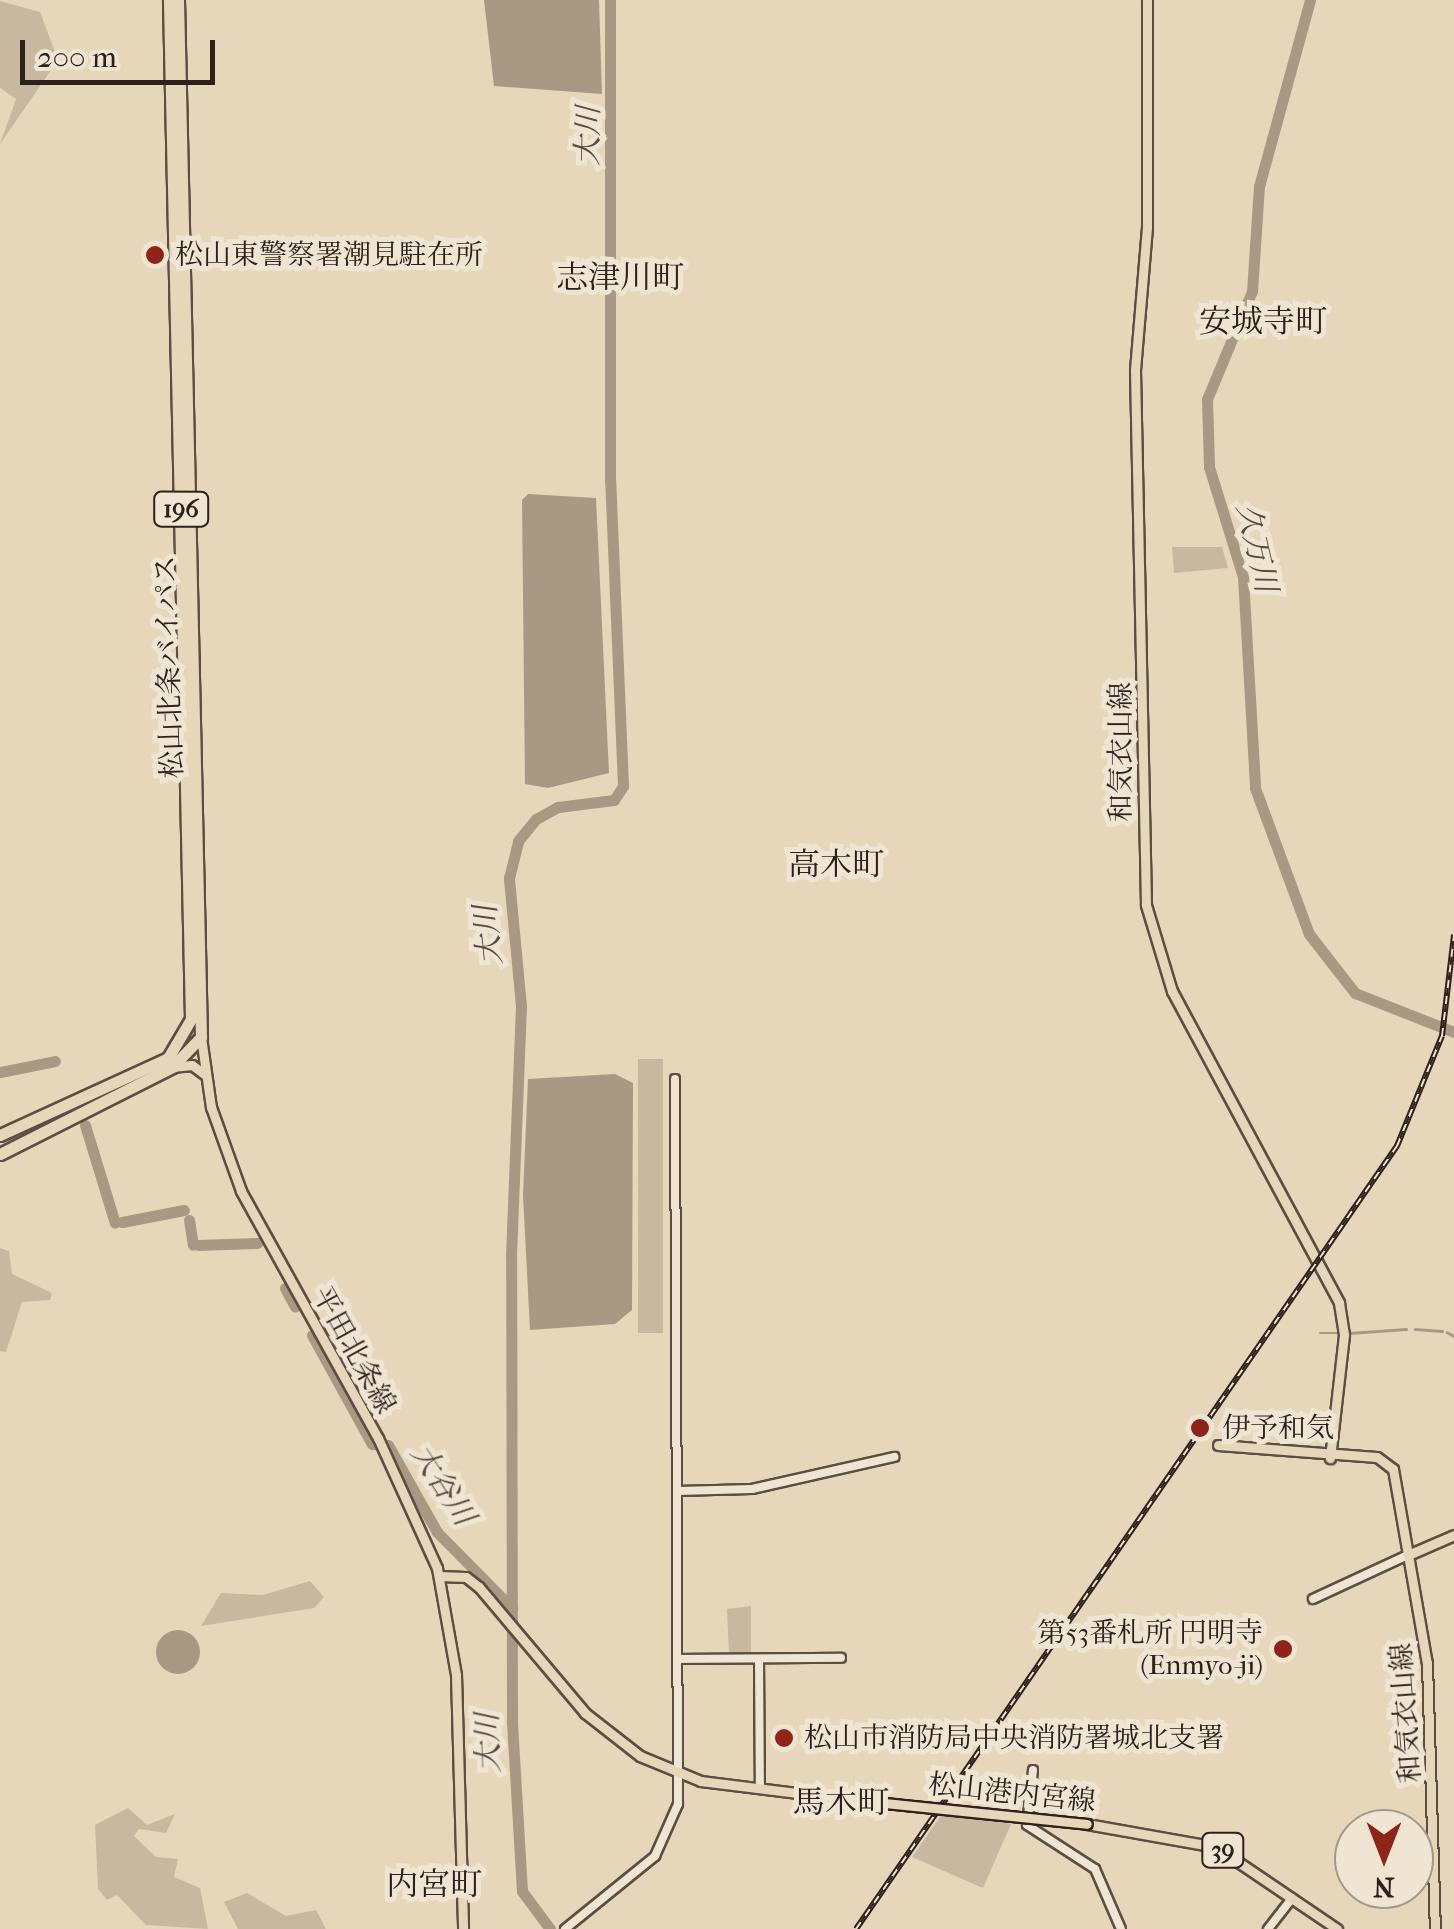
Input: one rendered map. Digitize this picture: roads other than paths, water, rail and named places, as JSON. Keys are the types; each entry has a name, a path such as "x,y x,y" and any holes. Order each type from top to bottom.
{"highway":[{"name":"松山北条バイパス","path":"169,0 191,1018"},
{"name":"松山北条バイパス","path":"178,0 201,1037"},
{"name":"196","path":"191,1018 201,1037"},
{"path":"0,1135 170,1062 191,1018"},
{"path":"0,1154 170,1062 201,1037"}],"main road":[{"name":"和気衣山線","path":"1148,0 1147,227 1134,370 1146,905 1172,991 1339,1304 1344,1335 1330,1458 1388,1461 1427,1663 1435,1929"},
{"name":"平田北条線","path":"201,1037 204,1074 241,1191 378,1438 439,1576 456,1675 463,1929"},
{"path":"170,1062 192,1065 204,1074"},
{"path":"1218,1444 1330,1458"},
{"path":"1408,1555 1454,1534"},
{"name":"松山港内宮線","path":"439,1576 466,1577 497,1606 622,1746 680,1774 760,1789 1087,1824 1204,1842 1337,1929"}],"street":[{"path":"565,1929 662,1848 680,1774 676,1079"},
{"path":"678,1490 752,1489 894,1456"},
{"path":"1313,1599 1408,1555"},
{"path":"679,1658 842,1658"},
{"path":"759,1659 760,1789"},
{"path":"1032,1770 1027,1826 1095,1869 1121,1929"},
{"path":"1268,1929 1292,1898"}],"waterway":[{"name":"大川","path":"550,1929 522,1891 512,1722 511,1255 521,1006 509,878 518,841 536,819 558,807 614,800 623,786 610,481 610,0"},
{"name":"久万川","path":"1310,0 1259,186 1252,291 1207,399 1209,467 1243,577 1255,788 1309,934 1355,993 1454,1032"},
{"name":"大谷川","path":"0,1072 55,1061"},
{"name":"大谷川","path":"85,1125 115,1223"},
{"name":"大谷川","path":"122,1222 184,1210"},
{"name":"大谷川","path":"189,1220 193,1245"},
{"name":"大谷川","path":"198,1245 257,1243"},
{"name":"大谷川","path":"285,1288 295,1307"},
{"path":"1349,1333 1406,1329"},
{"path":"1415,1329 1442,1331"},
{"path":"1447,1332 1454,1336"},
{"path":"1320,1333 1339,1333"},
{"name":"大谷川","path":"312,1335 372,1444 388,1445 437,1532 512,1608"}],"railway":[{"path":"856,1929 1397,1146 1442,1036 1454,935"}],"place":[{"name":"松山東警察署潮見駐在所","path":"155,255"},
{"name":"伊予和気","path":"1200,1428"},
{"name":"第53番札所 円明寺 (Enmyo-ji)","path":"1283,1649"},
{"name":"松山市消防局中央消防署城北支署","path":"784,1738"}],"district":[{"name":"志津川町","path":"620,278"},
{"name":"安城寺町","path":"1263,322"},
{"name":"高木町","path":"836,865"},
{"name":"馬木町","path":"841,1803"},
{"name":"内宮町","path":"434,1885"}]}
